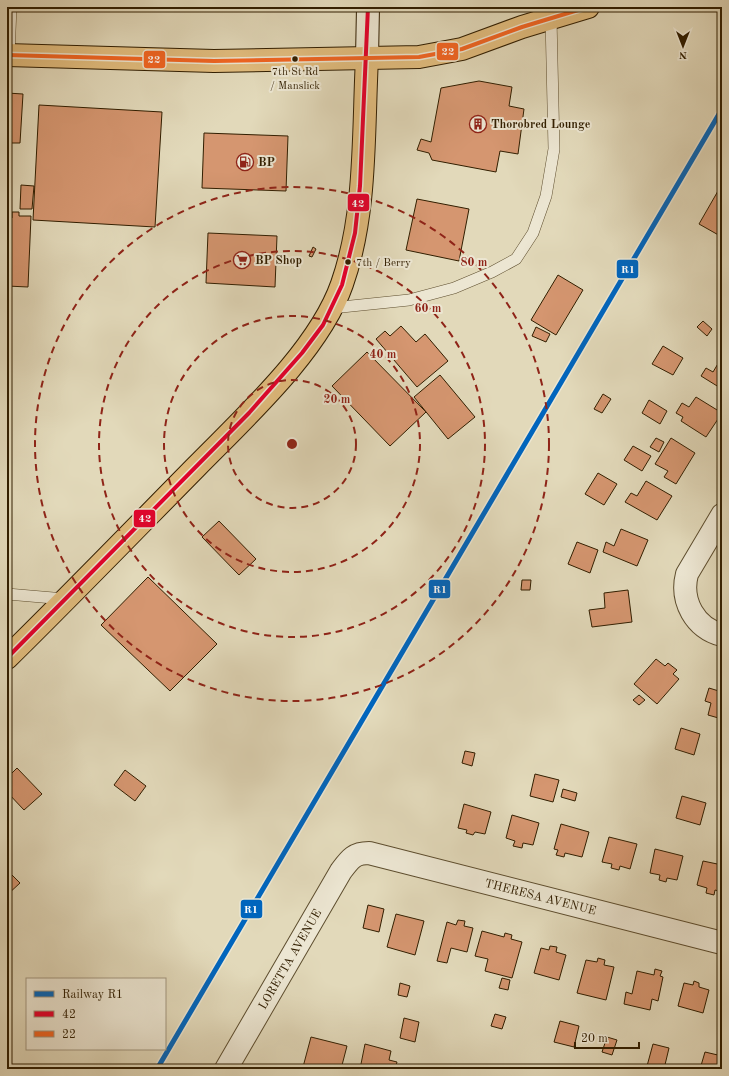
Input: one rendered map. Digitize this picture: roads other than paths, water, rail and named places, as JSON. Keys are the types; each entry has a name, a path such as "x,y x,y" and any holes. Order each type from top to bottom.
{"main road":[{"path":"8,55 214,61 419,57 462,49 551,18 588,7"},
{"path":"7,658 249,413 302,353 323,325 332,308 347,268 356,226 360,186 367,58"}],"street":[{"path":"367,58 368,7"},
{"path":"722,515 687,574 684,584 685,597 691,612 707,629 722,636"},
{"name":"THERESA AVENUE","path":"359,853 369,853 722,943"},
{"name":"LORETTA AVENUE","path":"226,1069 341,871 348,861 359,853"}],"lane":[{"path":"8,55 11,7"},
{"path":"332,308 409,300 454,288 492,272 516,259 533,233 546,196 554,149 551,18"},
{"path":"7,594 66,599"}],"rail line":[{"name":"R1","path":"157,1069 722,109"}],"place":[{"name":"7th St Rd / Manslick","path":"295,59"},
{"name":"Thorobred Lounge","path":"478,124"},
{"name":"BP","path":"245,162"},
{"name":"BP Shop","path":"242,260"},
{"name":"7th / Berry","path":"348,262"}]}
